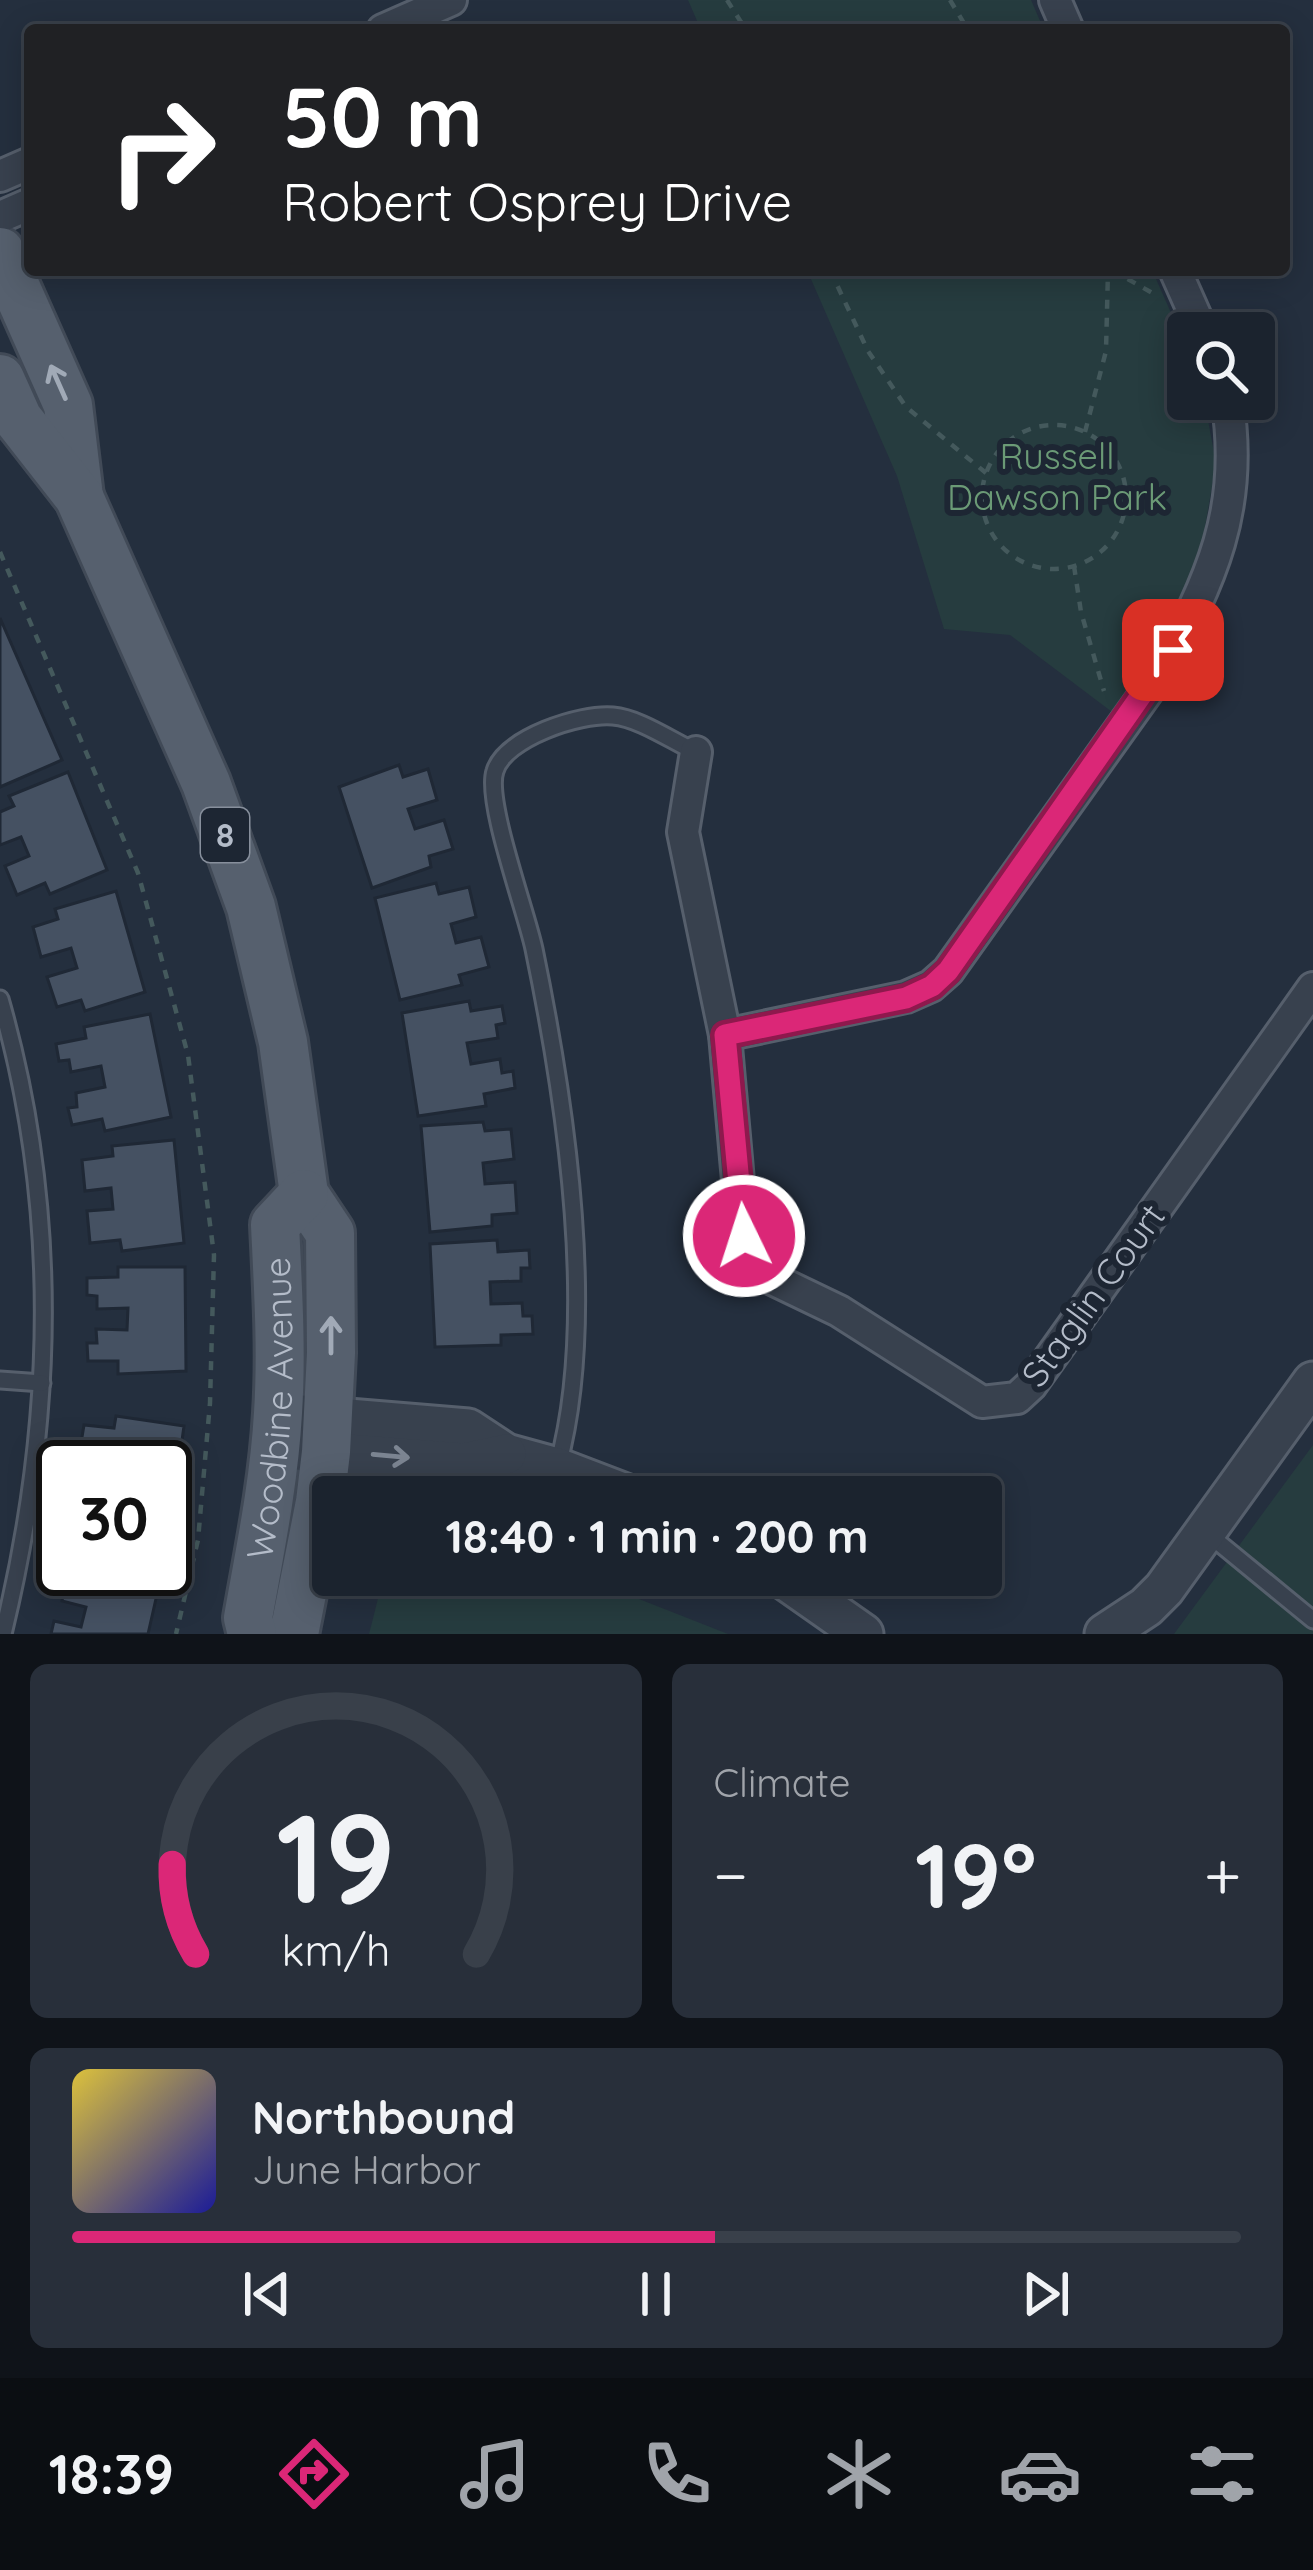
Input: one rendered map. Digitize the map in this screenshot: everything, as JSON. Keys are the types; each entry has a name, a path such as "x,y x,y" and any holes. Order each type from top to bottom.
{"main road":[{"name":"Woodbine Avenue","path":"0,252 68,405 80,497"},
{"name":"Woodbine Avenue","path":"0,379 18,419 80,497 206,783 251,907 284,1042 304,1193 330,1232 327,1435 320,1502 294,1634"},
{"name":"Woodbine Avenue","path":"252,1634 248,1618 277,1431 280,1352 275,1225 304,1193"}],"street":[{"path":"397,24 451,0"},
{"path":"1178,276 1194,312"},
{"path":"725,1035 906,998 932,986 948,971 1159,675 1188,624 1219,551 1231,503 1234,467 1229,420"},
{"name":"Staglin Court","path":"696,752 682,832 725,1035 748,1261 760,1273 838,1311 982,1402 1017,1398 1030,1385 1313,988"},
{"path":"1105,1634 1164,1589 1313,1382"},
{"path":"277,1431 327,1435 463,1462 506,1454 578,1476"},
{"path":"809,1596 863,1634"}],"lane":[{"path":"557,1468 572,1415 574,1285 566,1145 544,996 496,802 494,772 513,746 529,736 598,716 617,716 696,752"},
{"path":"0,999 19,1069 37,1177 44,1317 36,1468 3,1634"},
{"path":"0,1380 42,1383"},
{"path":"1205,1532 1313,1620"}],"path":[{"path":"727,0 743,24"},
{"path":"735,8 739,0"},
{"path":"833,276 868,350 906,407 986,473"},
{"path":"1085,432 1106,351 1110,276"},
{"path":"1121,276 1155,294"},
{"path":"1058,425 1085,432 1103,445 1120,470 1125,510 1107,546 1074,566 1030,565 997,541 983,506 986,473 1003,446 1034,427 1058,425"},
{"path":"0,552 138,873 188,1055 214,1255 211,1403 198,1540 176,1634"},
{"path":"1074,566 1081,612 1104,691"}],"green space":[{"path":"688,0 1031,0 1041,24 698,24"},
{"name":"Russell Dawson Park","path":"810,276 1155,276 1171,312 1167,312 1167,420 1208,420 1216,463 1199,562 1156,659 1120,718 1010,635 944,629 897,476"},
{"path":"1313,1445 1313,1634 1174,1634"},
{"path":"379,1596 631,1596 728,1634 369,1634"}],"building":[{"path":"0,618 62,760 0,787"},
{"path":"399,765 403,777 428,769 437,800 408,809 415,829 444,820 453,849 429,856 431,867 372,888 339,787"},
{"path":"68,772 107,870 50,894 45,883 17,895 5,866 29,856 21,837 0,845 0,812 14,806 9,796"},
{"path":"436,883 439,894 469,887 476,917 451,924 456,943 481,937 489,967 459,975 462,985 400,1000 375,898"},
{"path":"116,891 145,992 85,1011 81,1000 57,1007 47,977 77,968 71,948 41,957 33,927 58,919 55,909"},
{"path":"469,1001 471,1011 502,1006 505,1023 496,1025 498,1038 467,1043 471,1064 500,1059 502,1073 513,1071 515,1088 484,1094 486,1106 418,1116 402,1013"},
{"path":"150,1014 171,1117 105,1131 102,1119 72,1125 68,1108 77,1107 76,1093 105,1087 101,1066 71,1072 69,1060 59,1061 56,1044 86,1038 84,1027"},
{"path":"483,1122 485,1131 511,1129 514,1159 483,1163 485,1184 515,1182 517,1213 492,1215 492,1226 430,1232 421,1126"},
{"path":"174,1140 184,1243 122,1251 120,1240 90,1243 87,1211 113,1209 111,1188 85,1191 82,1160 113,1156 112,1146"},
{"path":"497,1240 498,1252 529,1250 530,1268 521,1268 521,1281 490,1282 491,1304 522,1303 523,1316 532,1316 533,1334 501,1335 501,1345 435,1347 430,1244"},
{"path":"118,1267 185,1267 186,1371 118,1374 118,1361 88,1361 87,1343 97,1343 96,1329 127,1330 128,1308 97,1309 97,1296 87,1295 87,1278 118,1277"},
{"path":"116,1416 184,1426 182,1440 82,1440 84,1425 114,1428"},
{"path":"63,1596 157,1596 148,1634 51,1634 54,1621 81,1627 86,1607 62,1601"}],"route":[{"path":"744,1236 725,1035 906,998 932,986 948,971 1173,650"}]}
